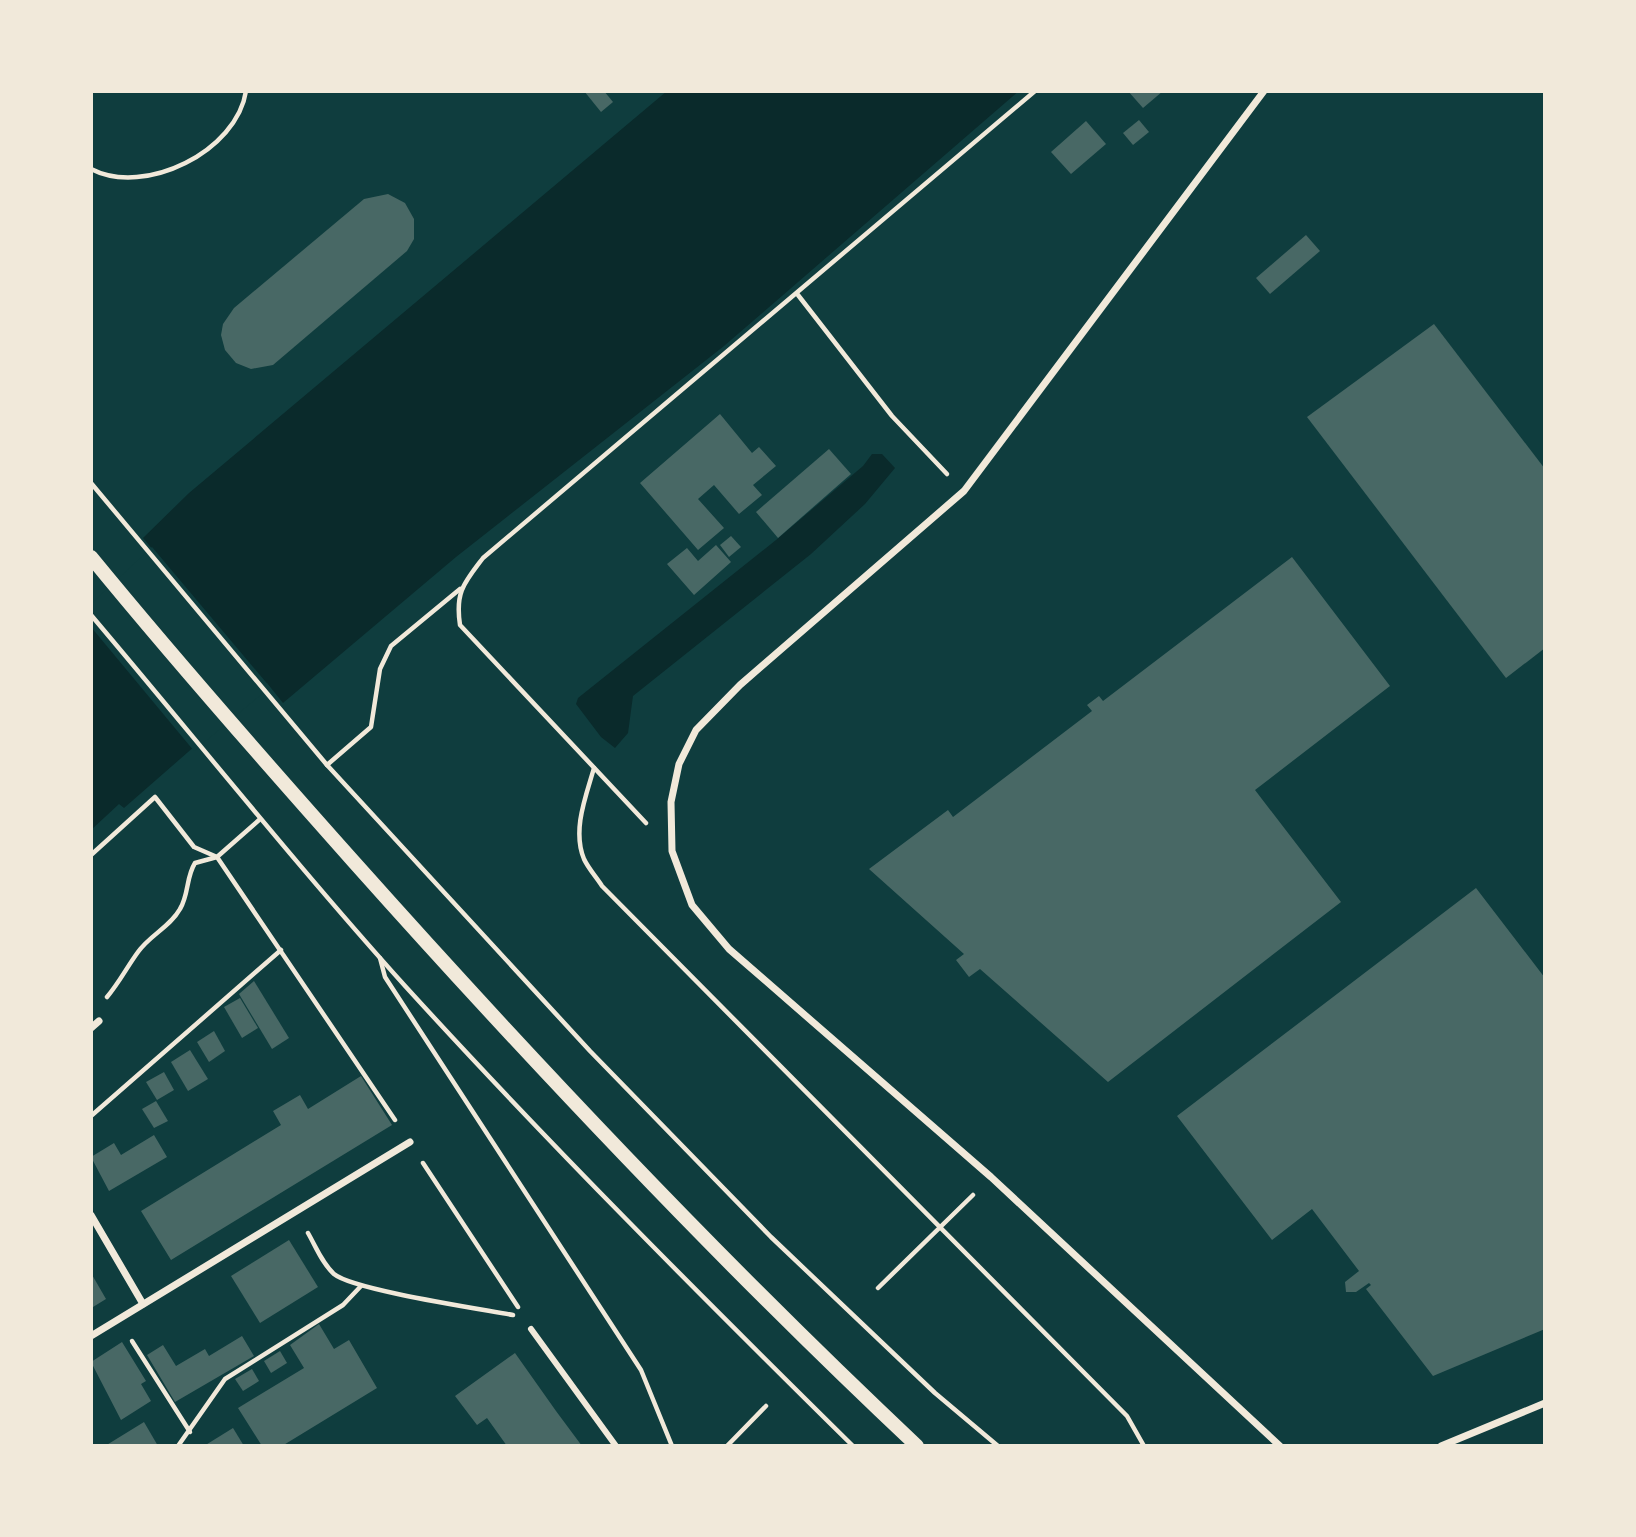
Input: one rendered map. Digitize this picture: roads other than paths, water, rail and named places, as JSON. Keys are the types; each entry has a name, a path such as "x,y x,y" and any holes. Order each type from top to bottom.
{"main road":[{"path":"91,557 229,722 517,1045 806,1341 917,1446"}],"street":[{"path":"1264,91 964,491 740,685 696,730 679,764 671,802 672,851 692,905 729,949 991,1177 1280,1446"},
{"path":"91,1028 99,1021"},
{"path":"91,1336 410,1142"},
{"path":"91,1215 143,1304"},
{"path":"531,1329 616,1446"},
{"path":"1441,1446 1545,1403"}],"water":[{"path":"667,91 1019,91 724,346 456,557 283,703 267,683 124,808 119,804 91,830 91,608 154,551 143,538 189,493"},
{"path":"872,454 882,454 895,468 865,504 811,554 633,696 628,733 615,748 601,737 576,704 578,698 776,540 863,466"}]}
